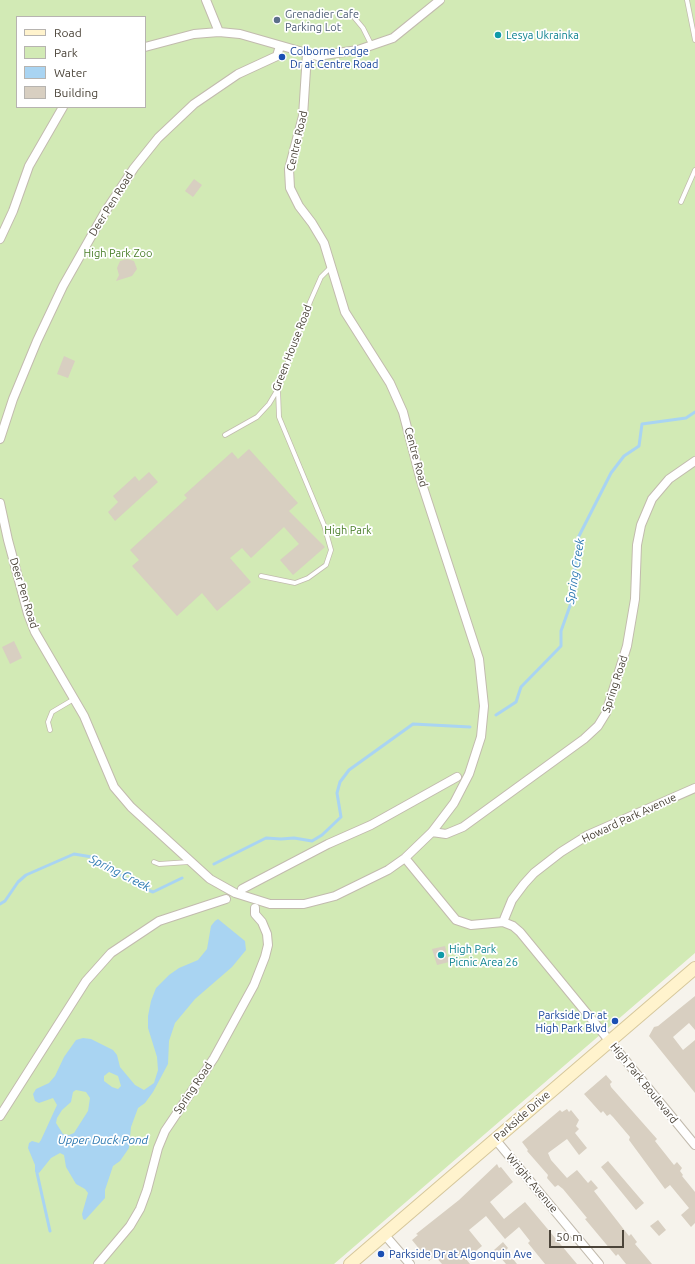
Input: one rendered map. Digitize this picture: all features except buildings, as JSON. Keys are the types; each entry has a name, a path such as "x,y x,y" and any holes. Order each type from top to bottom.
{"main road":[{"name":"Parkside Drive","path":"350,1264 695,968"}],"street":[{"path":"206,0 219,32"},
{"path":"146,46 194,34 219,32 240,34 307,54 320,56 372,46 393,38 440,0"},
{"name":"Deer Pen Road","path":"0,439 13,398 34,348 63,286 98,224 134,168 158,138 194,104 238,74 277,56 280,46"},
{"name":"Centre Road","path":"307,54 303,116 289,169 289,181 292,196 320,234 345,312 390,383 403,412 422,481 479,659 484,706 480,738 475,756 462,789 450,809 432,832 405,858"},
{"path":"0,239 13,211 29,166 61,108"},
{"name":"Spring Road","path":"432,832 446,834 463,827 503,796 584,739 598,726 606,713 612,697 631,628 635,599 637,545 641,525 652,499 669,479 695,461"},
{"name":"Deer Pen Road","path":"0,503 8,540 28,614 35,632 84,716 108,775 120,796 210,879 254,904"},
{"path":"242,889 328,844 371,825 457,778"},
{"name":"Howard Park Avenue","path":"503,922 512,900 524,884 534,873 561,852 588,835 695,788"},
{"path":"254,904 288,905 321,900 349,890 388,870 405,858 456,920 471,925 503,922"},
{"path":"0,1116 86,982 111,953 160,921 226,899"},
{"name":"Spring Road","path":"98,1264 130,1226 140,1209 147,1190 158,1148 165,1130 214,1058 254,984 265,957 268,945 267,934 262,922 255,914 254,904"},
{"name":"High Park Boulevard","path":"503,922 513,926 520,932 695,1145"},
{"name":"Wright Avenue","path":"495,1139 599,1264"},
{"path":"384,1234 410,1264"}],"lane":[{"path":"687,0 695,40"},
{"path":"353,16 363,28 372,46"},
{"path":"681,202 695,170"},
{"name":"Green House Road","path":"225,435 257,417 269,404 278,389 310,302 321,277 331,267"},
{"path":"261,576 295,583 308,578 326,565 331,550 324,525 279,417 278,389"},
{"path":"50,730 48,722 52,712 74,699"},
{"path":"154,862 159,864 190,862"}],"green space":[{"name":"High Park","path":"0,0 695,0 695,953 334,1264 0,1264"}],"water":[{"name":"Upper Duck Pond","path":"218,919 245,941 246,950 232,967 195,999 175,1023 169,1041 168,1064 153,1092 145,1103 138,1108 131,1127 129,1148 120,1161 113,1166 105,1190 105,1198 85,1220 83,1219 82,1214 88,1193 85,1189 76,1184 66,1167 64,1155 60,1153 51,1158 39,1173 35,1172 35,1165 28,1148 29,1143 32,1141 39,1143 57,1105 53,1098 39,1103 35,1101 33,1094 36,1089 49,1083 55,1076 64,1057 76,1040 83,1038 91,1039 113,1050 117,1055 120,1067 135,1085 144,1090 154,1083 158,1070 157,1057 148,1028 148,1016 151,1001 156,988 169,975 179,968 198,960 207,949 211,926","holes":["109,1072 118,1076 121,1086 118,1089 112,1087 104,1081 104,1076","76,1090 86,1092 90,1098 88,1111 74,1133 69,1135 63,1134 56,1123 57,1118 62,1110 71,1102 73,1092"]}],"waterway":[{"name":"Spring Creek","path":"496,715 516,702 521,687 561,646 561,631 571,603 578,538 611,473 624,456 639,446 642,424 686,418 695,412"},
{"name":"Spring Creek","path":"214,864 266,838 294,838 312,841 322,835 341,817 337,793 340,782 349,770 413,724 470,727"},
{"name":"Spring Creek","path":"0,904 5,901 18,882 26,875 74,854 92,857 138,886 153,892 182,878"},
{"path":"37,1173 50,1231"}],"place":[{"name":"Grenadier Cafe Parking Lot","path":"277,20"},
{"name":"Lesya Ukrainka","path":"498,35"},
{"name":"Colborne Lodge Dr at Centre Road","path":"282,57"},
{"name":"High Park Picnic Area 26","path":"441,955"},
{"name":"Parkside Dr at High Park Blvd","path":"615,1021"},
{"name":"Parkside Dr at Algonquin Ave","path":"381,1254"}],"park label":[{"name":"High Park Zoo","path":"118,253"}]}
